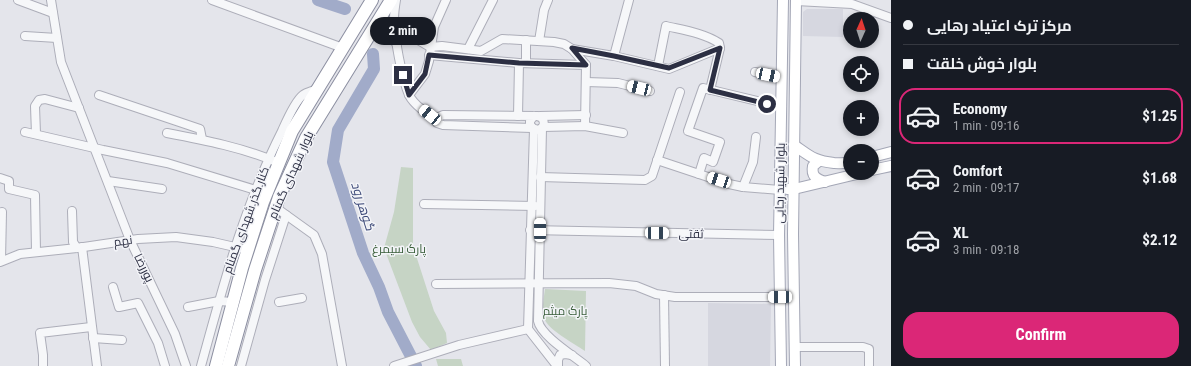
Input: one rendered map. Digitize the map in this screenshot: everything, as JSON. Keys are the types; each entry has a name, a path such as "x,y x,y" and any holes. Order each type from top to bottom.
{"highway":[{"name":"بلوار شهدای گمنام","path":"228,366 242,339 255,270 277,202 306,138 391,0"},
{"name":"بلوار شهدای گمنام","path":"216,366 248,250 267,193 274,160 368,2"},
{"path":"267,193 277,202"}],"main road":[{"name":"بلوار شهید رجایی","path":"782,366 779,235 783,0"},
{"name":"بلوار شهید رجایی","path":"795,366 794,145 796,1"},
{"path":"794,145 810,157 819,161 843,164"},
{"path":"879,155 891,152"},
{"path":"819,161 813,166 812,170 814,176 818,180 825,182"},
{"path":"879,169 891,166"},
{"path":"780,190 794,189 843,178"}],"street":[{"path":"18,0 53,13"},
{"name":"پوررضا","path":"51,0 61,62 130,240 175,334 186,366"},
{"path":"212,0 342,48"},
{"path":"396,0 394,18 397,44 403,75 409,95 420,108 437,118"},
{"path":"409,95 425,74 434,27 446,0"},
{"path":"468,49 493,0"},
{"path":"539,41 544,10 548,0"},
{"path":"614,56 629,0"},
{"path":"796,1 855,3 891,18"},
{"path":"375,25 384,30 397,44"},
{"path":"658,66 666,26 705,36 719,43 720,48 706,89 688,131 720,142 713,162 704,158 699,174"},
{"path":"25,36 57,38"},
{"path":"413,37 430,51 480,60 586,65"},
{"path":"430,51 442,46 481,51 502,39 526,40 564,44 572,48 669,68 720,48"},
{"path":"518,116 526,40"},
{"path":"572,48 586,65 586,126"},
{"path":"480,60 481,51"},
{"path":"755,72 782,78"},
{"path":"586,82 618,83 650,91"},
{"path":"706,89 782,107"},
{"path":"540,176 645,180 652,176 680,92"},
{"path":"99,95 200,128 202,139"},
{"path":"36,134 35,106 39,100 45,99 79,108"},
{"path":"437,118 442,115 586,115"},
{"path":"537,116 530,122 538,128"},
{"path":"537,116 544,121 538,128 531,206 528,329 558,366"},
{"path":"437,118 437,123 442,125 538,128 586,126 622,133"},
{"path":"538,128 540,230 537,311 539,326 547,336 586,366"},
{"path":"26,132 167,163 267,193"},
{"path":"167,133 202,139 274,160"},
{"path":"743,187 753,162 756,137"},
{"name":"کنار گذر شهدای گمنام","path":"201,366 235,247 255,190 274,160"},
{"path":"657,160 743,187 780,190"},
{"path":"0,178 9,181 9,188 35,195 36,252"},
{"path":"108,181 162,190"},
{"path":"277,202 286,215 314,235 322,254 342,366"},
{"path":"424,204 540,206"},
{"path":"72,211 73,242 79,248 98,366"},
{"path":"0,262 2,212"},
{"path":"240,366 242,339 265,280 286,215"},
{"name":"ثقتی","path":"530,230 779,235"},
{"name":"نهم","path":"0,262 20,254 79,248 130,240 176,237 213,242 248,250"},
{"path":"436,284 616,284 636,286 656,294 675,297 780,297"},
{"path":"113,288 119,307 138,303 158,343 165,366"},
{"path":"664,295 665,366"},
{"path":"279,302 302,298"},
{"path":"188,307 219,301 233,302"},
{"path":"43,366 40,333 92,328"},
{"path":"397,366 459,345 528,329"},
{"path":"93,338 122,340"},
{"path":"794,347 863,347 869,349 869,366"},
{"path":"558,366 560,355 572,355"}],"shaded area":[{"path":"807,9 843,9 843,37 803,36 803,12"},
{"path":"708,303 771,304 770,366 708,366"}],"green space":[{"name":"پارک سیمرغ","path":"401,167 413,168 413,246 434,311 446,333 447,343 431,350 420,337 412,322 384,248 394,212"},
{"name":"پارک میثم","path":"545,289 586,291 585,351 554,330 545,320 543,309"},
{"path":"436,359 461,359 463,366 438,366"}],"waterway":[{"name":"گوهر رود","path":"318,0 345,9"},
{"name":"گوهر رود","path":"373,54 374,69 338,130 333,162 363,253 379,287 388,312 416,366"}],"route":[{"path":"403,75 409,95 425,74 429,61 429,55 519,63 586,65 572,48 669,68 720,48 710,90 767,104"}]}
